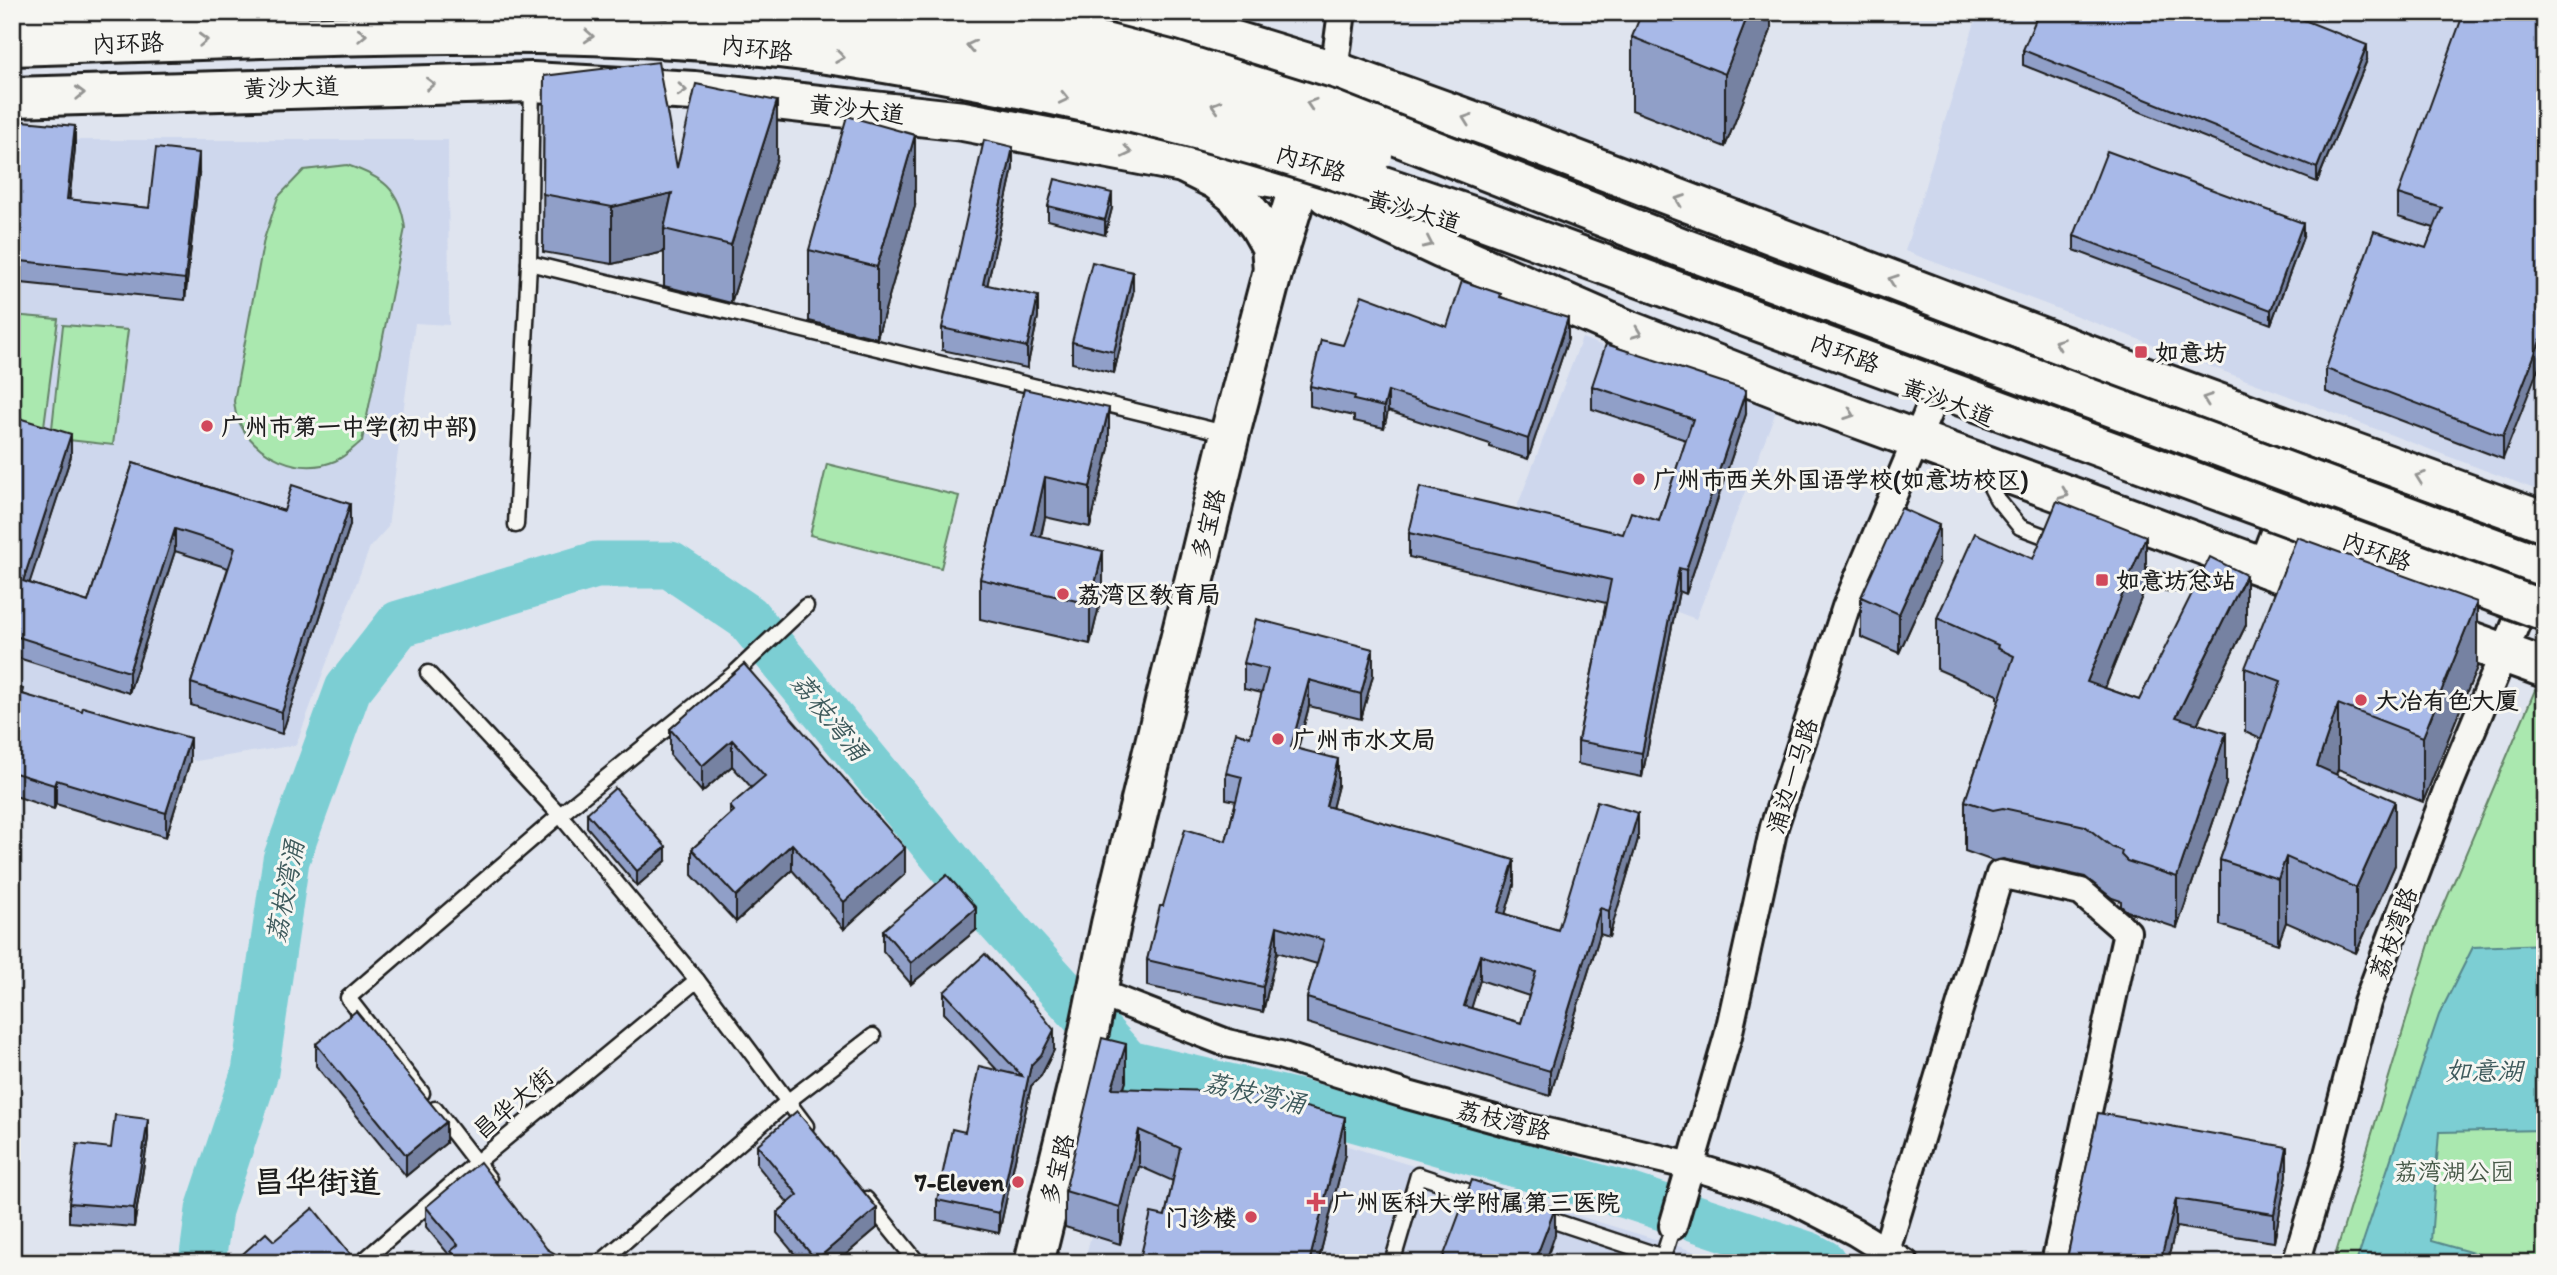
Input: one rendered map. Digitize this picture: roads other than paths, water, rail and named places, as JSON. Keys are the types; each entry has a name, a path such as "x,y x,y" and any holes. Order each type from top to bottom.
{"main road":[{"path":"12,16 184,12"},
{"path":"686,12 918,36 1018,57 1173,94 1274,122 1479,190 1680,247"},
{"name":"内环路","path":"944,12 1104,43 1170,60 1331,110 1680,247 2545,565"},
{"path":"1130,12 1334,71 1499,130 2122,368 2545,522"},
{"path":"963,121 985,117 1004,104 1014,91 1019,70 1018,39 994,14"},
{"name":"内环路","path":"21,47 476,33 745,46 839,56 987,82 1170,122 1329,168 1483,220 2537,616"},
{"name":"黄沙大道","path":"12,97 532,82 694,90 963,121 1183,163 1300,182 1411,208 1481,230 1934,398 2168,480 2283,526 2537,616"},
{"path":"2360,601 1797,396 1625,329 1440,248 1300,182 1323,154 1339,141 1369,127 1382,125 1675,243 2545,565"},
{"path":"1183,163 1217,180 1236,195 1271,246 1273,271"},
{"name":"多宝路","path":"1040,1260 1111,924 1230,434 1273,271 1300,182"},
{"path":"2252,563 2283,526"},
{"path":"2396,614 2545,668"}],"street":[{"path":"1334,71 1342,12"},
{"path":"1944,343 1957,304"},
{"name":"涌边一马路","path":"1673,1226 1728,1036 1774,827 1846,607 1934,398"},
{"path":"2471,536 2484,500"},
{"name":"荔枝湾路","path":"2296,1263 2326,1162 2367,1003 2449,785 2505,654 2537,616"},
{"path":"1895,1257 2000,874 2081,892 2127,932 2055,1263"},
{"name":"荔枝湾路","path":"1097,992 1227,1043 1280,1055 1513,1124 1691,1166 1747,1183 1791,1199 1856,1232 1895,1257"}],"lane":[{"path":"516,525 529,263 532,82"},
{"path":"529,263 1230,434"},
{"path":"1978,461 1997,499 2020,527 2072,547"},
{"path":"2122,566 2169,585 2195,581 2252,563"},
{"path":"500,1192 348,998 560,815 736,672 806,606"},
{"path":"428,673 560,815 697,980 813,1133"},
{"name":"昌华大街","path":"361,1263 477,1162 697,980"},
{"path":"600,1263 787,1102 873,1036"},
{"path":"1392,1263 1418,1175 1496,1201"},
{"path":"854,1185 918,1263"},
{"path":"1521,1210 1663,1257 1673,1226"}],"water":[{"name":"如意湖","path":"2545,944 2545,1130 2439,1132 2431,1241 2509,1263 2356,1263 2439,1015 2473,947"}],"waterway":[{"name":"荔枝湾涌","path":"202,1263 209,1210 255,1072 286,860 348,689 399,624 596,565 670,565 747,617 980,900 1128,1064 1303,1104 1629,1196 1808,1255 1823,1263"}],"place":[{"name":"如意坊","path":"2141,352"},
{"name":"广州市第一中学(初中部)","path":"207,426"},
{"name":"广州市西关外国语学校(如意坊校区)","path":"1639,479"},
{"name":"如意坊总站","path":"2102,580"},
{"name":"荔湾区教育局","path":"1063,594"},
{"name":"大冶有色大厦","path":"2361,700"},
{"name":"广州市水文局","path":"1278,739"},
{"name":"7-Eleven","path":"1018,1182"},
{"name":"广州医科大学附属第三医院","path":"1316,1202"},
{"name":"门诊楼","path":"1251,1217"}],"district":[{"name":"昌华街道","path":"317,1182"}],"park label":[{"name":"荔湾湖公园","path":"2454,1171"}]}
